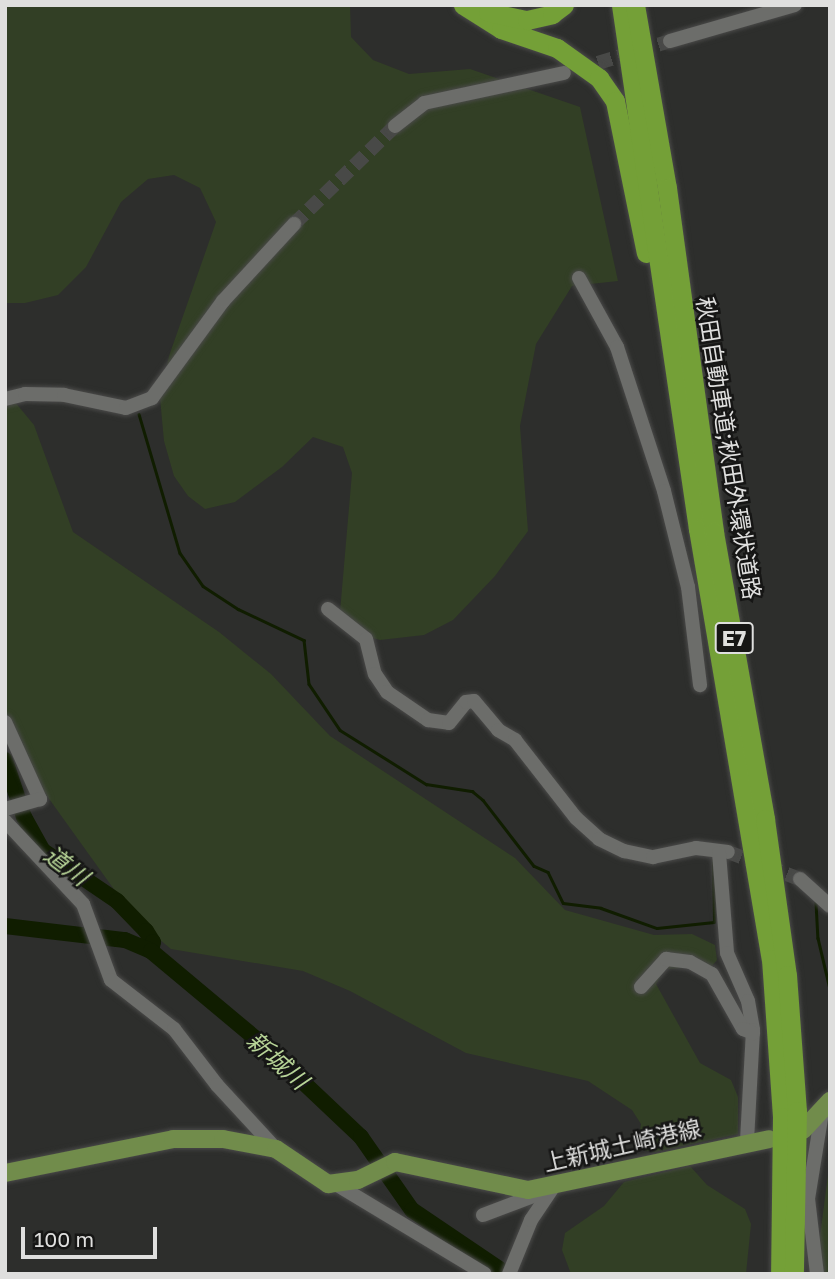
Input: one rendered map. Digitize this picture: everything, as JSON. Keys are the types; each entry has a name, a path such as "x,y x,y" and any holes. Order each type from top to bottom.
{"highway":[{"path":"463,5 501,29 557,48 598,78 615,101 685,443"},
{"path":"478,5 507,18 527,20 552,14 564,5"},
{"name":"秋田自動車道;秋田外環状道路","path":"621,5 685,443 771,959 782,1117 780,1274"},
{"name":"秋田自動車道;秋田外環状道路","path":"635,5 667,188 714,532 765,819 787,975 797,1111 794,1274"},
{"path":"649,5 667,188"}],"main road":[{"path":"803,1130 826,1103"},
{"path":"5,1173 173,1139 223,1139 276,1149 317,1180 339,1186"},
{"name":"上新城土崎港線","path":"339,1186 358,1180 395,1161 528,1190 553,1187 747,1141 769,1139"}],"street":[{"path":"670,41 795,5"},
{"path":"395,126 424,103 564,73"},
{"path":"5,399 25,394 64,395 126,408 152,398 223,301 294,224"},
{"path":"579,278 617,347 664,491 688,587 700,685"},
{"path":"328,609 366,639 375,674 387,692 428,720 449,723 466,702 474,701 498,730 516,740 576,818 599,839 624,851 653,857 696,848 723,853 727,953 748,1001 753,1033 747,1141"},
{"path":"5,722 40,799 17,806"},
{"path":"5,821 87,913 111,980 174,1030 217,1085 276,1149"},
{"path":"800,879 830,906"},
{"path":"641,987 666,960 690,962 712,974 743,1029 753,1033"},
{"path":"817,1274 808,1199 826,1103"},
{"path":"339,1186 485,1274"},
{"path":"484,1215 553,1187"},
{"path":"511,1269 531,1220 553,1187"}],"green space":[{"path":"5,5 350,5 351,37 373,60 409,74 470,69 580,107 618,281 572,286 536,344 520,426 528,531 495,576 453,620 424,635 380,640 353,632 340,612 352,473 343,447 313,437 282,467 235,502 205,509 188,496 174,476 164,441 160,398 169,356 216,222 200,188 174,175 148,179 121,202 86,267 58,295 25,303 5,303"},
{"path":"5,390 34,425 73,532 219,632 271,674 330,736 515,858 565,910 654,935 692,934 715,945 717,960 712,966 665,969 656,984 700,1063 731,1080 738,1097 738,1134 655,1152 637,1149 641,1124 632,1110 588,1081 466,1053 350,991 303,971 171,949 136,920 42,789 5,713"},
{"path":"690,1166 707,1185 745,1209 751,1224 746,1274 571,1274 562,1250 565,1233 604,1206 624,1182"},
{"path":"830,1173 830,1274 815,1274 828,1175"}],"waterway":[{"path":"139,414 180,553 203,586 238,609 304,640 309,684 340,730 426,784 472,791 483,800 534,866 548,872 563,903 601,908 657,928 714,922 713,857"},
{"name":"道川","path":"5,760 24,817 42,850 117,901 146,931 153,942 151,951"},
{"path":"816,902 818,938 830,989"},
{"name":"新城川","path":"5,926 125,940 151,951 268,1049 361,1137 412,1210 507,1274"}],"tunnel":[{"path":"578,69 670,41"},
{"path":"294,224 395,126"},
{"path":"728,852 800,879"}]}
